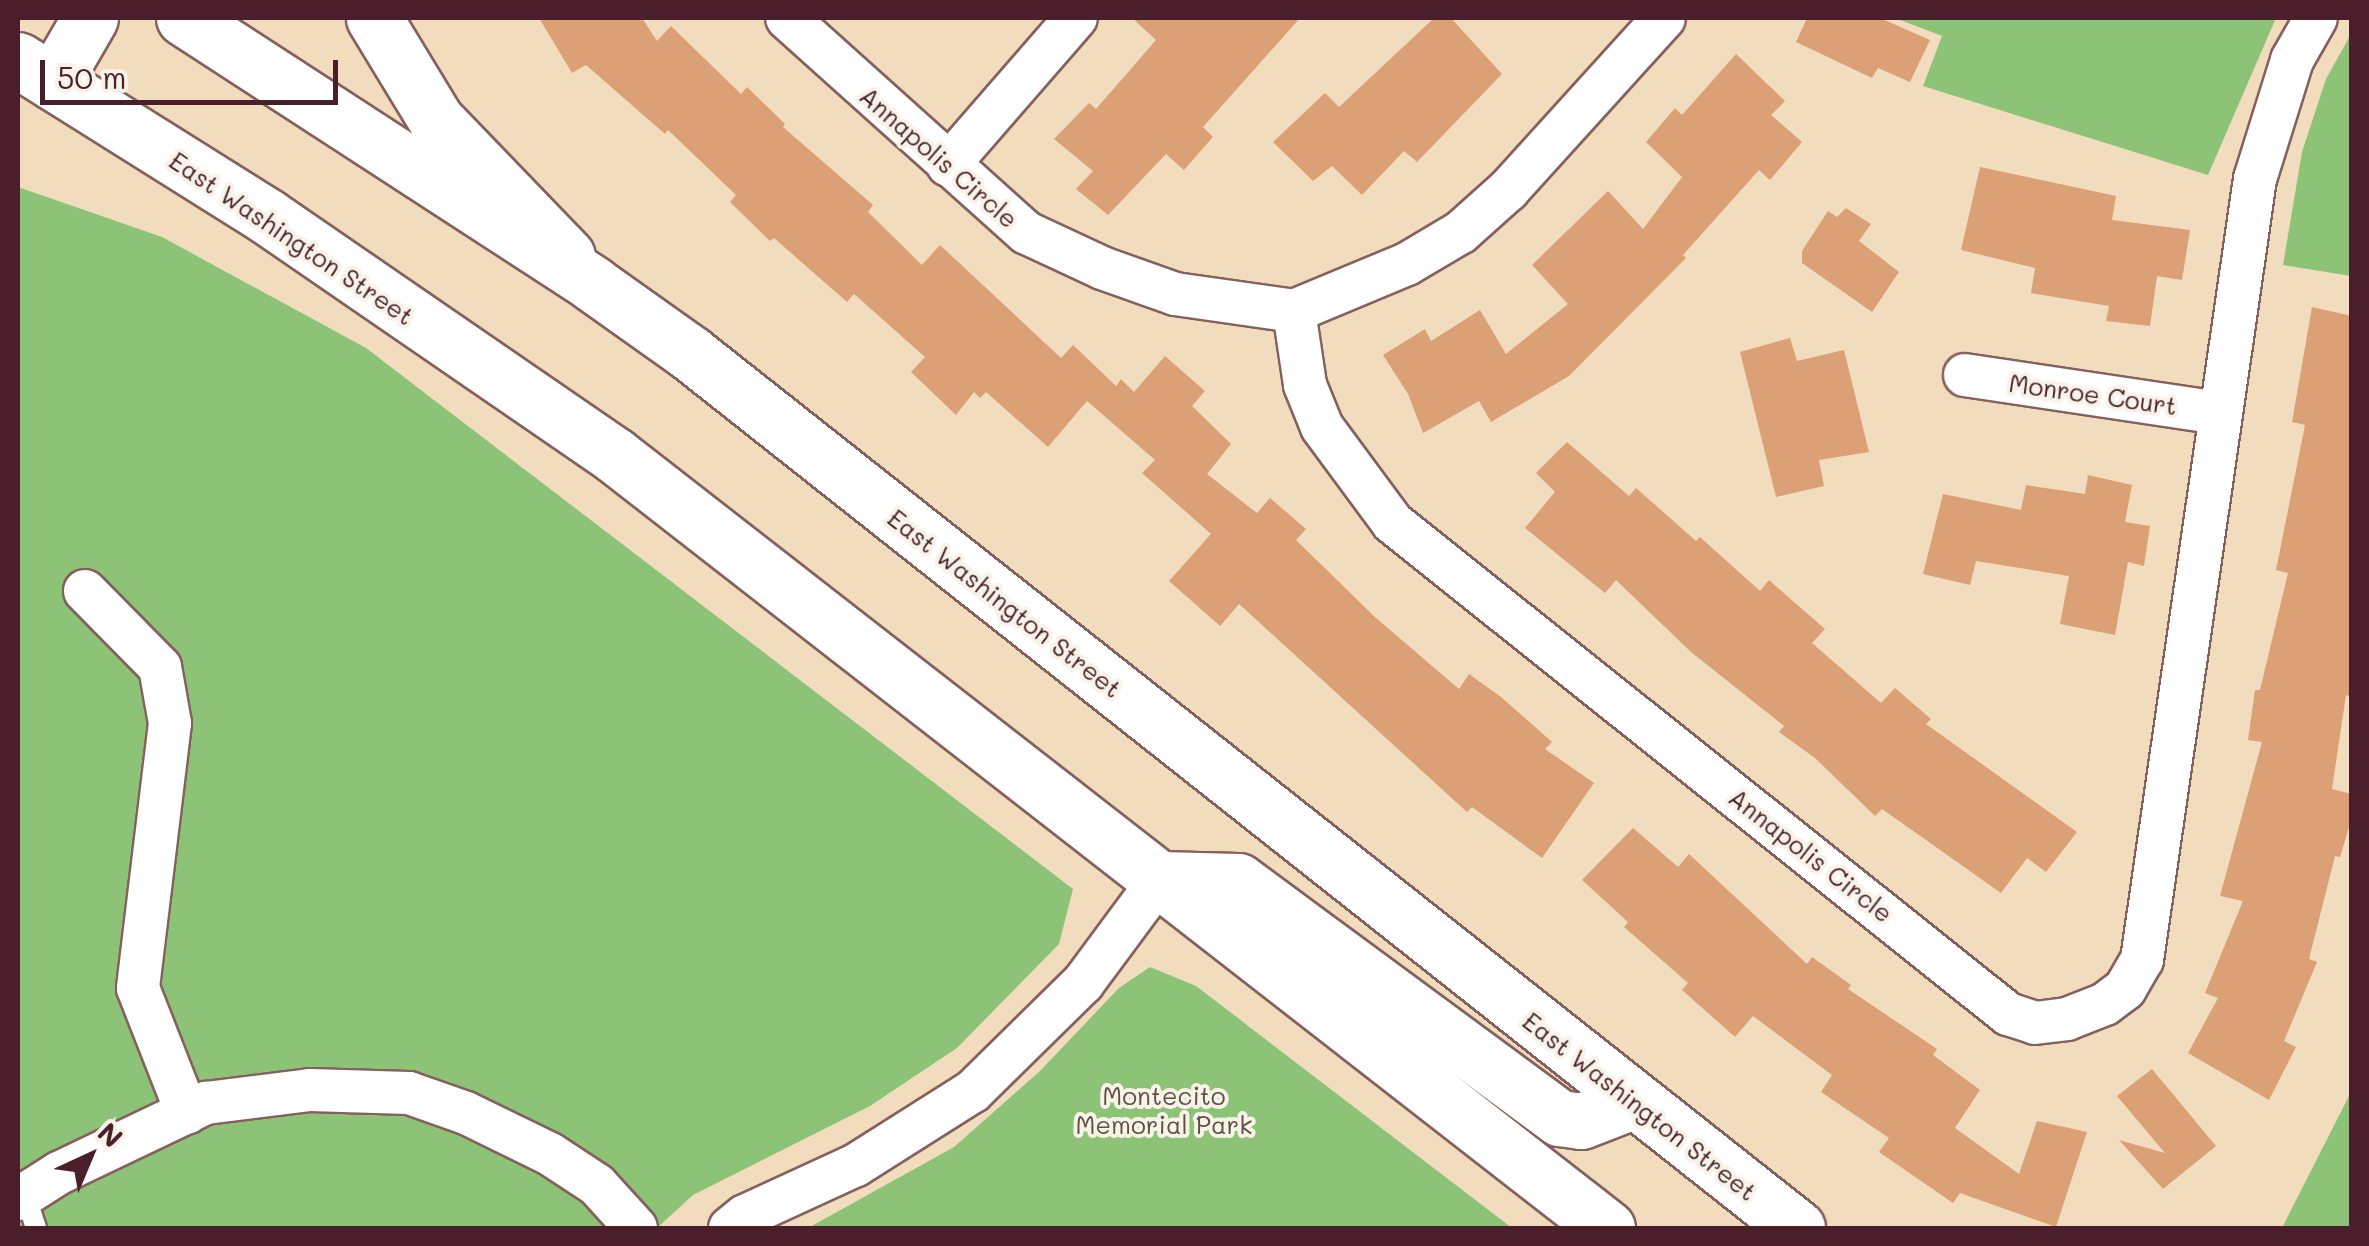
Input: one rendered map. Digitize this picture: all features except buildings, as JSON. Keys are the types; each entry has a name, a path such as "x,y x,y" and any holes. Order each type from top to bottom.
{"main road":[{"path":"35,71 90,18"},
{"name":"East Washington Street","path":"184,18 593,284 690,353 1797,1228"},
{"path":"374,18 436,120 593,284"},
{"name":"East Washington Street","path":"35,71 268,217 613,454 1607,1228"},
{"path":"1160,879 1238,881 1560,1118 1581,1121 1633,1100"}],"street":[{"name":"Annapolis Circle","path":"788,18 1027,234 1102,268 1175,294 1294,311 1305,385 1322,427 1394,522 2008,1014 2035,1023 2067,1019 2105,1004 2125,989 2142,960 2255,179 2292,60 2316,18"},
{"path":"948,165 1076,18"},
{"path":"1294,311 1407,264 1461,232 1508,190 1664,18"},
{"name":"Monroe Court","path":"1965,375 2220,413"},
{"path":"85,591 160,668 170,723 138,988 186,1113"},
{"path":"730,1228 746,1216 856,1165 973,1091 1083,984 1160,879"},
{"path":"26,1207 59,1173 206,1103 310,1090 409,1093 466,1113 550,1154 597,1186 636,1228"}],"green space":[{"path":"1895,18 2276,18 2208,175 1923,86 1942,36"},
{"path":"2351,34 2351,276 2283,265 2302,152 2326,79"},
{"path":"18,187 162,237 366,348 1073,889 1059,944 957,1048 870,1106 693,1195 657,1228 18,1228"},
{"name":"Montecito Memorial Park","path":"1150,967 1196,986 1512,1228 808,1228 954,1147 1040,1071 1119,988"},
{"path":"2351,1092 2351,1228 2277,1228 2283,1226"}]}
